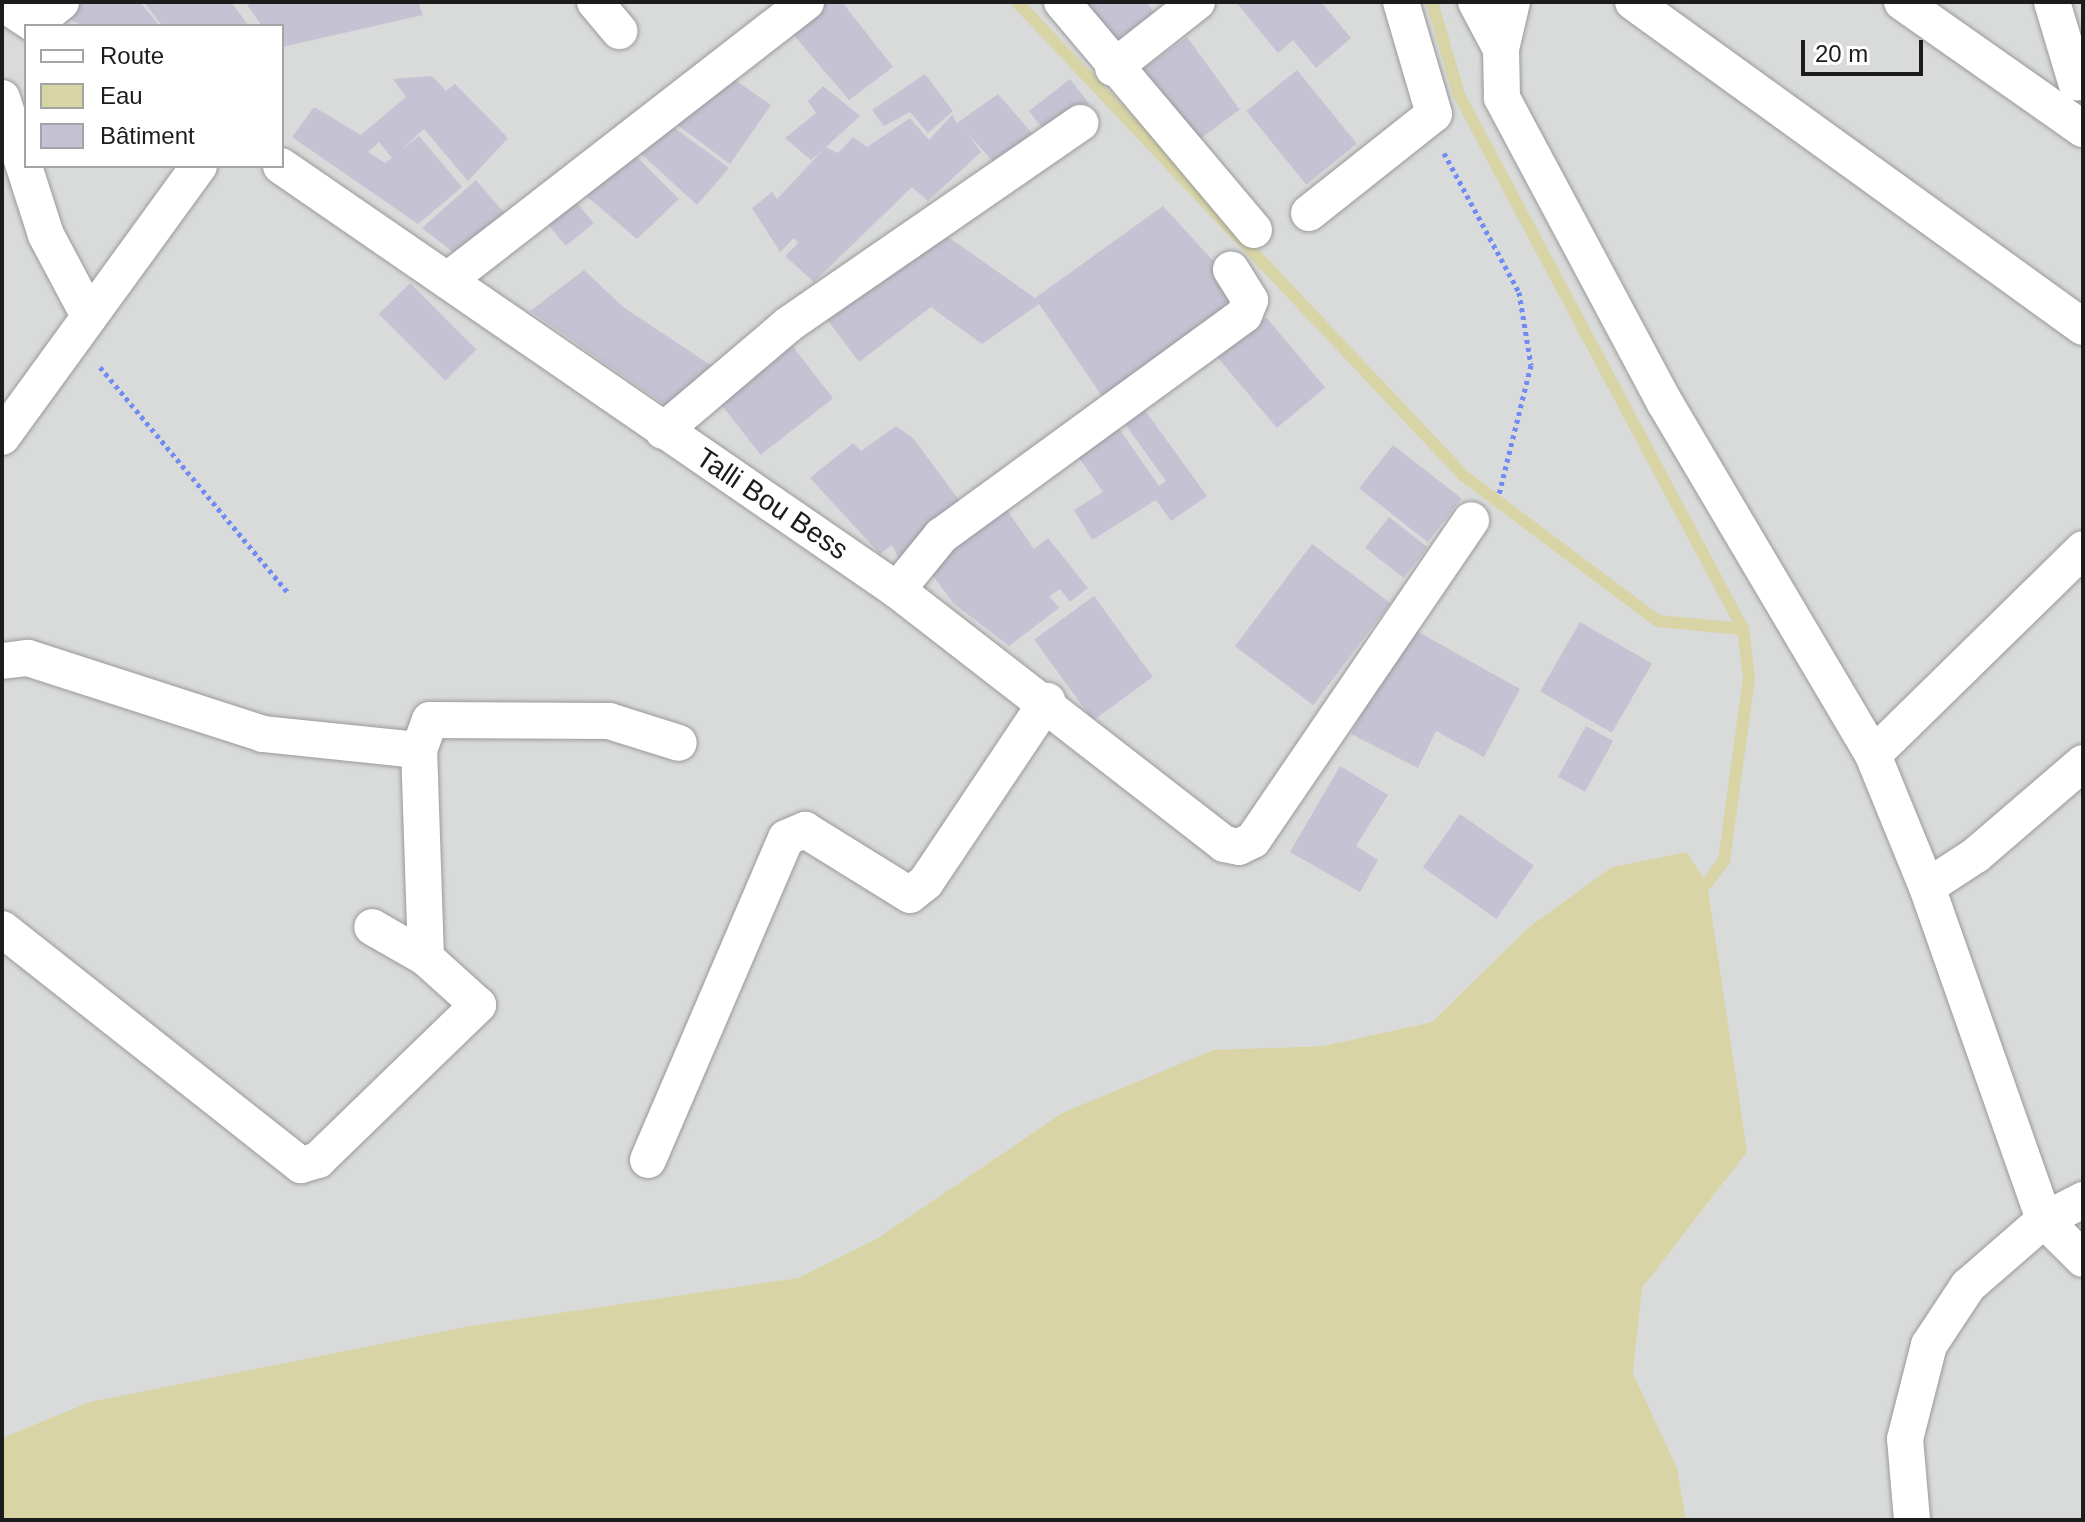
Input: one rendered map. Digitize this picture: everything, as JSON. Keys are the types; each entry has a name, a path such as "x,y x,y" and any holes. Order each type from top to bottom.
{"street":[{"path":"595,2 619,31"},
{"path":"449,279 806,2"},
{"path":"1062,2 1113,68 1254,230"},
{"path":"1113,68 1197,2"},
{"path":"1309,213 1434,114 1401,2"},
{"path":"1476,2 1501,49"},
{"path":"1512,2 1501,49 1502,98 1665,403 1873,755 1927,887 2044,1220 2083,1259"},
{"path":"1633,2 2083,327"},
{"path":"1902,2 2083,129"},
{"path":"2042,100 2079,80 2052,2"},
{"path":"2,3 44,17"},
{"path":"2,98 24,166"},
{"path":"663,431 789,324 1080,123"},
{"path":"24,168 46,235 82,326"},
{"path":"2,437 198,168"},
{"name":"Talli Bou Bess","path":"284,168 897,590 1047,701 1224,844 1239,847 1253,840 1471,520"},
{"path":"897,590 941,536 1244,315 1250,300 1231,270"},
{"path":"1873,755 2083,549"},
{"path":"2,661 28,658 263,734 419,750"},
{"path":"648,1160 786,838 805,830 910,895 926,882 1047,701"},
{"path":"426,958 419,750 426,726 441,715 609,721 679,743"},
{"path":"1927,887 1976,855 2083,763"},
{"path":"2,929 301,1165 318,1160 478,1005 426,958 372,927"},
{"path":"1912,1520 1905,1439 1929,1345 1968,1286 2044,1220 2083,1200"}],"path":[{"path":"1436,139 1519,292 1531,365 1504,490"},
{"path":"82,326 289,594"}],"shaded area":[{"path":"2,2 2083,2 2083,1520 1686,1520 1677,1468 1633,1373 1642,1288 1747,1152 1686,852 1612,867 1529,927 1432,1022 1323,1046 1213,1050 1062,1113 878,1238 798,1278 470,1326 91,1402 2,1438"}],"water":[{"path":"1686,852 1707,883 1747,1152 1642,1288 1633,1373 1677,1468 1686,1520 2,1520 2,1438 90,1402 470,1326 798,1278 878,1238 1062,1113 1213,1050 1323,1046 1432,1022 1529,927 1612,867"}],"building":[{"path":"82,2 140,2 158,24 78,24 64,16"},
{"path":"144,2 231,2 248,24 160,24"},
{"path":"255,2 418,2 423,15 284,47 284,24 261,24 247,5"},
{"path":"817,2 842,2 893,67 849,100 786,26"},
{"path":"1070,2 1146,2 1160,20 1112,56"},
{"path":"1236,2 1321,2 1351,38 1316,68 1293,40 1278,53"},
{"path":"1187,37 1240,110 1188,147 1135,75"},
{"path":"1297,70 1357,144 1306,185 1246,111"},
{"path":"725,73 771,105 730,164 668,118"},
{"path":"925,74 953,111 928,133 910,112 884,126 872,110"},
{"path":"432,76 446,91 455,84 508,138 468,181 424,129 401,150 419,136 462,187 418,224 292,137 314,107 361,135 406,97 393,79","holes":["379,142 392,158 385,163 368,152"]},
{"path":"1070,79 1089,103 1048,135 1029,111"},
{"path":"823,86 860,116 826,147 838,153 853,137 867,147 910,118 929,140 952,115 957,123 998,94 1037,139 999,168 966,132 981,152 928,201 912,187 814,282 785,256 798,243 794,238 780,252 752,208 772,192 777,199 823,150 811,160 785,138 816,113 808,101"},
{"path":"669,124 729,168 697,205 637,150"},
{"path":"628,148 679,199 637,239 578,189"},
{"path":"476,180 513,223 463,260 422,228"},
{"path":"566,189 594,223 566,246 538,212"},
{"path":"1163,206 1248,299 1106,402 1039,304 982,344 931,307 859,362 820,310 941,232 1035,298"},
{"path":"584,270 623,307 721,372 674,411 530,311"},
{"path":"410,283 476,349 445,381 379,314"},
{"path":"1266,317 1325,387 1277,428 1218,357"},
{"path":"790,343 833,398 761,455 718,400"},
{"path":"1144,409 1207,496 1171,521 1156,500 1092,540 1074,510 1103,492 1077,455 1118,427 1159,486 1166,481 1125,424"},
{"path":"896,426 913,438 970,515 900,561 892,545 880,554 810,478 853,443 861,451"},
{"path":"1393,445 1462,499 1428,542 1359,488"},
{"path":"1002,503 1034,549 1048,538 1088,588 1070,602 1060,589 1049,596 1059,608 1009,646 953,603 922,561"},
{"path":"1389,517 1428,547 1404,578 1365,548"},
{"path":"1312,544 1390,603 1313,705 1235,646"},
{"path":"1094,596 1153,677 1093,720 1034,639"},
{"path":"1580,622 1652,663 1612,733 1540,691"},
{"path":"1406,625 1520,689 1484,757 1436,731 1418,768 1351,734"},
{"path":"1586,726 1613,741 1585,792 1558,777"},
{"path":"1340,766 1388,795 1356,846 1378,860 1360,892 1290,852"},
{"path":"1460,814 1534,866 1496,919 1423,867"}],"waterway":[{"path":"1017,2 1464,476 1658,621 1743,629"},
{"path":"1432,2 1459,95 1743,629 1749,678 1724,860 1707,883"}]}
